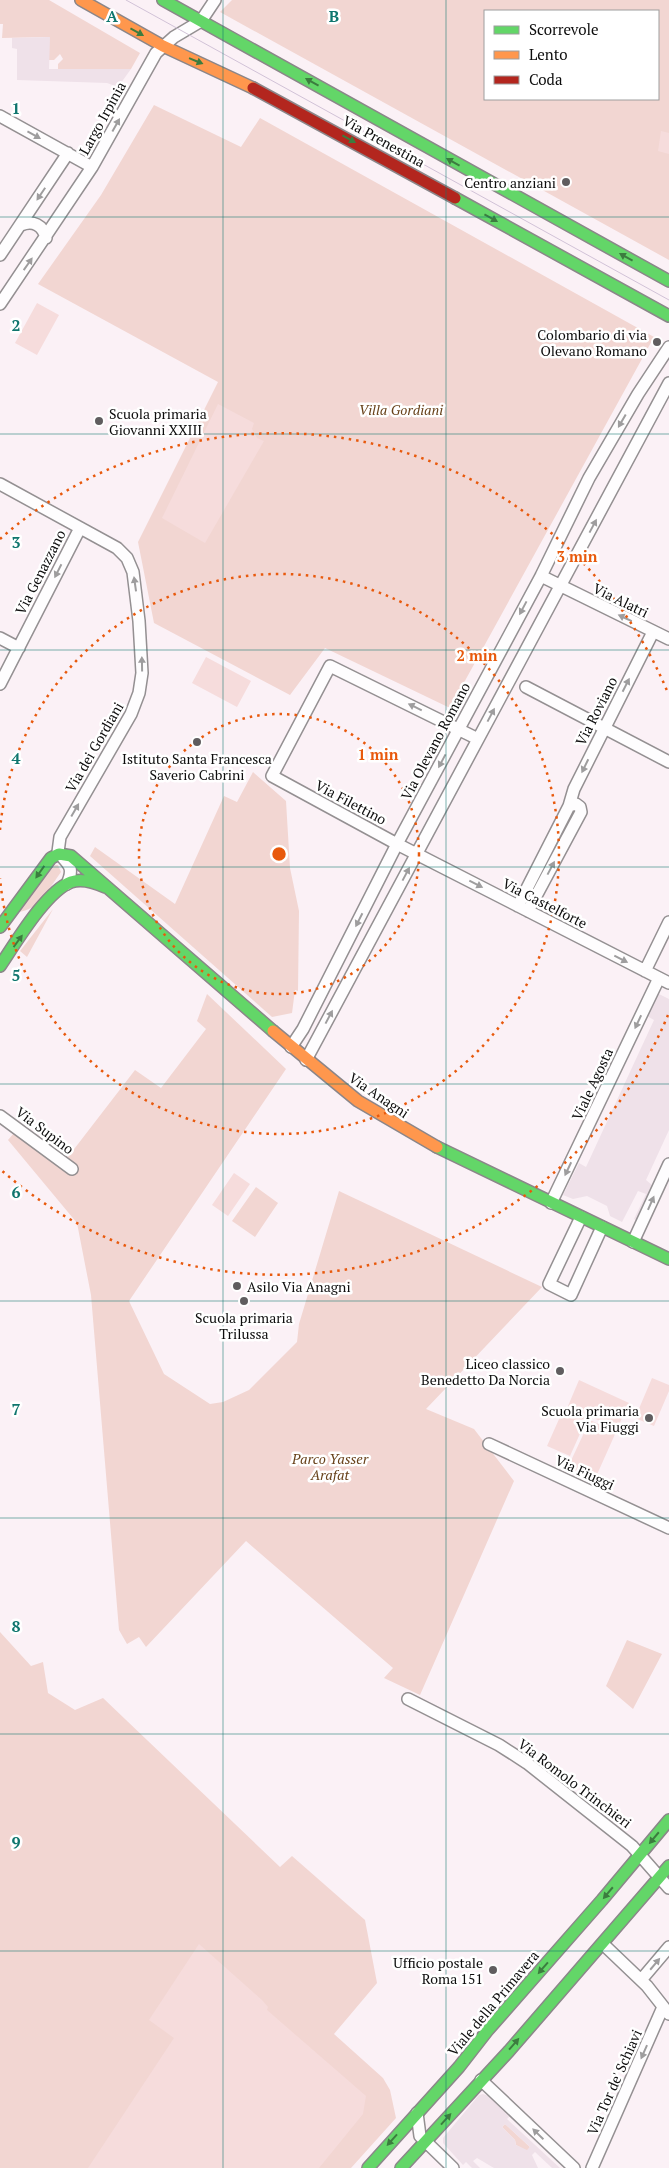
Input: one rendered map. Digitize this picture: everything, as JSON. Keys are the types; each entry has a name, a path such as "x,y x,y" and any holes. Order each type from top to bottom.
{"main road":[{"name":"Via Prenestina","path":"81,0 163,46 229,75 292,108 669,316"},
{"name":"Via Prenestina","path":"163,0 669,281"},
{"name":"Via Anagni","path":"59,854 72,857 306,1060 358,1101 425,1141 669,1259"},
{"path":"36,917 20,925 2,916 14,900 24,894 47,861 59,854"},
{"name":"Via Anagni","path":"68,884 79,881 93,882 113,891"},
{"path":"0,966 36,917 68,884"},
{"path":"640,1855 669,1820"},
{"name":"Viale della Primavera","path":"368,2168 460,2067 487,2031 640,1855"},
{"path":"401,2168 602,1944 669,1866"}],"street":[{"path":"163,46 202,21 215,0"},
{"name":"Largo Irpinia","path":"0,116 92,167 156,53 163,46"},
{"path":"1,252 68,154"},
{"path":"0,304 92,167"},
{"path":"21,225 32,223 38,225 44,231 46,238"},
{"name":"Via Olevano Romano","path":"291,1047 303,1029 397,844 541,576 589,478 638,394 668,352"},
{"path":"306,1060 669,383"},
{"path":"638,394 649,393 658,402"},
{"name":"Via dei Gordiani","path":"0,484 112,545 127,558 135,581 142,673 138,700 63,831 58,843 59,854"},
{"name":"Via Genazzano","path":"0,684 80,528"},
{"path":"541,576 560,587"},
{"name":"Via Alatri","path":"560,587 669,639"},
{"name":"Via Roviano","path":"523,908 569,806 574,789 653,632"},
{"path":"0,638 19,648"},
{"name":"Via Filettino","path":"417,854 272,776 330,666 459,729"},
{"path":"526,687 669,762"},
{"path":"459,729 478,738"},
{"path":"59,854 70,865 71,873 68,884"},
{"name":"Via Castelforte","path":"417,854 664,981"},
{"path":"646,972 669,922"},
{"name":"Viale Agosta","path":"551,1203 664,981"},
{"name":"Via Supino","path":"0,1116 72,1169"},
{"path":"634,1242 669,1164"},
{"path":"581,1217 549,1284 571,1295 602,1227"},
{"name":"Via Fiuggi","path":"489,1444 669,1528"},
{"name":"Via Romolo Trinchieri","path":"408,1698 499,1745 527,1763 624,1840 669,1888"},
{"path":"602,1944 641,1980 666,2011"},
{"path":"641,1980 669,1947"},
{"name":"Via Tor de' Schiavi","path":"592,2168 666,2011"},
{"path":"481,2080 574,2168"},
{"path":"417,2113 419,2134 453,2168"}],"green space":[{"path":"0,0 49,0 140,53 131,69 58,69 58,64 63,59 60,54 54,60 49,60 49,37 2,38 3,24 0,24"},
{"path":"232,0 669,0 669,260 220,12"},
{"name":"Villa Gordiani","path":"154,105 241,147 260,118 654,337 450,708 325,648 290,695 154,623 138,542 218,382 38,284 101,195"},
{"path":"253,772 286,801 290,868 299,911 298,991 295,990 292,1013 272,1017 90,856 95,847 175,904 224,796 237,802"},
{"path":"55,865 58,865 61,872 48,891 32,907 18,912"},
{"path":"53,909 27,957 20,951"},
{"name":"Parco Yasser Arafat","path":"207,994 286,1069 129,1301 164,1374 210,1404 223,1402 249,1390 297,1342 299,1324 339,1191 542,1287 426,1409 474,1429 514,1481 420,1695 384,1678 393,1668 246,1541 146,1647 139,1637 127,1644 119,1630 91,1295 77,1223 8,1140 20,1126 68,1157 135,1070 161,1088 206,1029 197,1021"},
{"path":"256,1187 278,1203 255,1237 232,1221"},
{"path":"0,1632 31,1666 43,1662 48,1693 75,1710 103,1698 280,1867 292,1856 365,1920 377,1983 334,2034 383,2078 390,2090 396,2118 351,2168 0,2168"},
{"path":"627,1640 662,1654 633,1709 606,1686"},
{"path":"505,2124 530,2147 527,2151 516,2145 515,2140 502,2127"}],"shaded area":[{"path":"50,37 49,69 131,69 118,87 107,83 17,80 17,49 12,48 12,38"},
{"path":"661,131 669,133 669,154 658,151"},
{"path":"37,303 59,315 37,355 15,343"},
{"path":"218,404 254,423 252,429 257,438 264,441 205,543 162,518"},
{"path":"206,657 251,681 237,707 192,683"},
{"path":"657,993 669,999 669,1130 646,1180 652,1185 636,1220 634,1219 646,1194 638,1191 622,1222 610,1216 607,1206 587,1196 573,1199 563,1195 579,1163 586,1167 654,1020 647,1016"},
{"path":"234,1173 250,1184 228,1216 212,1205"},
{"path":"652,1378 669,1385 669,1391 654,1426 635,1418"},
{"path":"579,1380 629,1403 617,1429 568,1406"},
{"path":"564,1408 587,1418 570,1456 547,1446"},
{"path":"590,1420 616,1432 595,1479 568,1467"},
{"path":"199,1944 262,2000 268,2007 267,2010 366,2096 363,2114 319,2168 88,2168 174,2038 149,2020"},
{"path":"479,2095 489,2096 510,2116 507,2119 560,2168 552,2168 535,2152 532,2155 538,2168 494,2168 477,2158 473,2161 480,2168 472,2168 466,2162 463,2165 443,2143 443,2138","holes":["505,2124 530,2147 527,2150 516,2145 515,2140 502,2127"]}],"tram line":[{"path":"126,0 669,300"}],"traffic: fast":[{"path":"163,0 669,281"},
{"path":"455,198 669,316"},
{"path":"0,927 51,858 59,854 71,856 273,1031"},
{"path":"0,966 32,919 61,887 79,880 105,887"},
{"path":"437,1147 669,1259"},
{"path":"368,2168 459,2067 487,2031 602,1900 669,1820"},
{"path":"401,2168 509,2051 669,1866"}],"traffic: slow":[{"path":"81,0 163,46 253,88"},
{"path":"273,1031 358,1101 437,1147"}],"traffic: jam":[{"path":"253,88 455,198"}],"place":[{"name":"Centro anziani","path":"566,182"},
{"name":"Colombario di via Olevano Romano","path":"657,342"},
{"name":"Scuola primaria Giovanni XXIII","path":"99,421"},
{"name":"Istituto Santa Francesca Saverio Cabrini","path":"197,742"},
{"name":"Asilo Via Anagni","path":"237,1286"},
{"name":"Scuola primaria Trilussa","path":"244,1301"},
{"name":"Liceo classico Benedetto Da Norcia","path":"560,1371"},
{"name":"Scuola primaria Via Fiuggi","path":"649,1418"},
{"name":"Ufficio postale Roma 151","path":"493,1970"}]}
